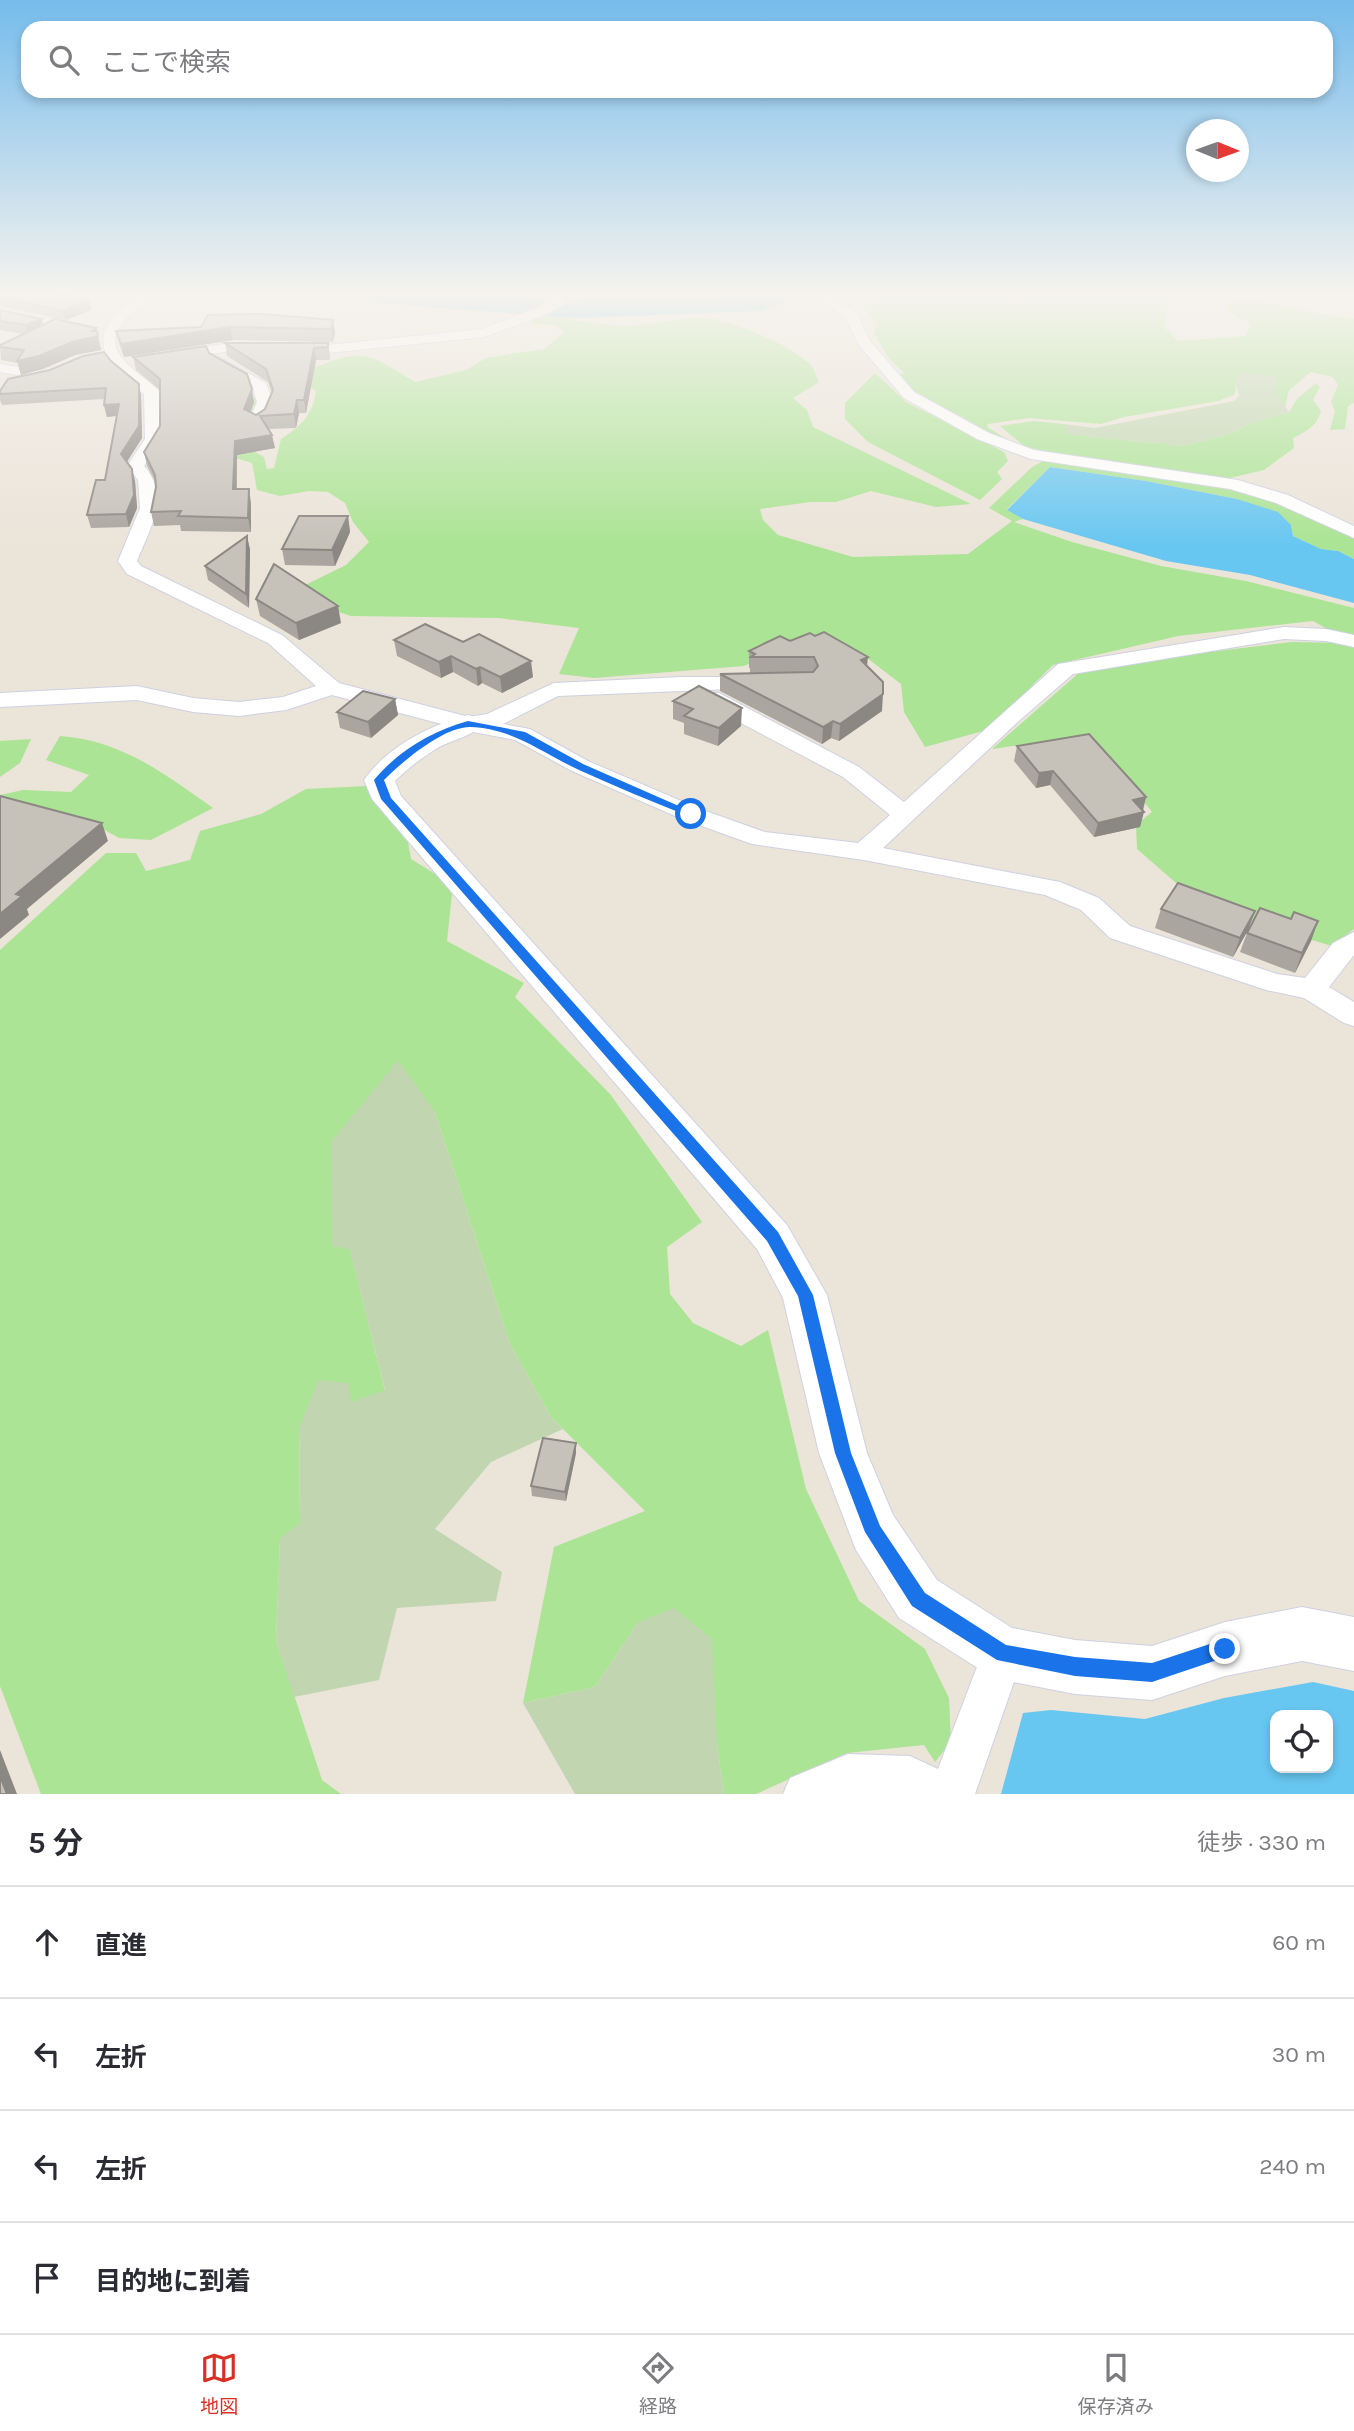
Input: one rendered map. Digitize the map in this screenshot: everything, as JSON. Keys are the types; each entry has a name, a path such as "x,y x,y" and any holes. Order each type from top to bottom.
{"street":[{"path":"0,386 34,378"},
{"path":"131,378 152,392 153,439 135,466 146,480 149,508 127,561 134,570 275,639 331,688 468,724 522,734 580,766 691,814 761,839 864,852 1051,888 1090,904 1120,932 1168,950 1276,983 1312,989 1354,1016"},
{"path":"250,378 259,383 265,402 257,421"},
{"path":"894,378 909,395 941,415 983,436 1031,454 1232,484 1282,499 1354,533"},
{"path":"864,852 1013,714 1066,669 1284,633 1326,635 1354,641"},
{"path":"681,682 851,772 905,815"},
{"path":"777,682 681,682 554,690 492,720 447,730 401,757 379,780 387,799 772,1237 806,1295 843,1453 874,1532 918,1599 1003,1653 1075,1667 1152,1673 1225,1649 1302,1634 1352,1638"},
{"path":"0,700 136,693 193,705 239,709 286,703 331,688"},
{"path":"1312,989 1343,948 1354,941"},
{"path":"952,1794 1003,1653"},
{"path":"806,1794 848,1777 910,1779 937,1794"}],"green space":[{"path":"298,378 408,378 415,382 433,378 817,378 819,382 793,398 807,410 813,427 971,504 936,507 871,491 836,502 810,502 760,509 763,520 778,535 853,557 968,554 1012,521 989,508 1032,467 1045,460 1227,488 1268,498 1354,537 1354,559 1338,551 1321,549 1293,536 1291,525 1237,499 1146,481 1050,467 1007,509 1023,519 1014,522 1072,542 1161,566 1246,581 1354,608 1354,636 1329,630 1313,621 1178,636 1053,665 987,730 925,747 904,712 901,684 854,648 803,642 744,666 594,678 559,674 579,628 499,618 351,616 285,595 346,565 369,542 353,522 345,503 328,492 309,491 280,496 257,490 252,463 222,454 242,398 258,398 246,447 264,457 267,469 274,468 281,439 294,430 312,407 316,391"},
{"path":"870,378 880,378 906,402 1004,452 1008,461 997,472 1002,479 980,500 868,442 845,419 845,403"},
{"path":"902,378 1304,378 1289,390 1285,407 1276,393 1235,381 1234,395 1218,401 1124,417 1101,424 1029,418 988,424 987,427 1010,441 1006,442 946,416 908,387"},
{"path":"1238,378 1277,378 1276,393 1289,412 1254,422 1228,434 1183,446 1067,434 1064,424 1095,428 1234,401 1239,396 1235,381"},
{"path":"1333,378 1354,378 1354,403 1348,406 1345,429 1330,430 1335,411 1331,402 1338,385"},
{"path":"1316,383 1320,387 1313,400 1321,411 1310,428 1293,438 1294,448 1264,470 1221,480 1046,452 1024,446 1000,426 1034,421 1064,424 1068,434 1183,446 1228,434 1254,422 1289,412 1297,399"},
{"path":"1292,642 1345,643 1354,646 1354,929 1332,946 1206,909 1137,849 1136,825 1152,812 1091,735 992,749 1081,671 1141,660"},
{"path":"60,736 103,744 123,752 160,771 213,808 151,840 119,838 79,816 22,803 0,805 0,795 23,790 71,792 89,775 46,760"},
{"path":"31,739 20,763 0,777 0,741"},
{"path":"367,786 407,836 411,859 453,885 447,941 524,983 515,997 610,1094 702,1222 667,1247 670,1294 693,1323 741,1346 768,1330 806,1489 859,1601 925,1649 949,1698 951,1742 935,1762 924,1745 847,1753 756,1794 724,1794 717,1744 638,1622 595,1687 523,1703 554,1547 645,1511 551,1417 510,1344 435,1112 350,1249 385,1391 351,1402 299,1428 300,1523 280,1539 276,1640 322,1780 341,1794 41,1794 0,1686 0,950 106,853 136,853 146,871 190,860 200,831 261,814 306,789"},
{"path":"398,1060 435,1112 510,1344 551,1417 563,1429 491,1462 435,1529 502,1572 496,1601 397,1608 379,1680 294,1697 276,1640 280,1538 300,1523 299,1428 318,1380 349,1383 351,1402 385,1390 350,1250 332,1246 331,1142"},
{"path":"674,1608 712,1639 717,1744 724,1794 575,1794 523,1703 595,1687 638,1622"}],"water":[{"path":"1050,467 1146,481 1237,499 1278,512 1291,525 1293,536 1321,549 1338,551 1354,559 1354,603 1250,575 1166,561 1023,519 1007,510"},
{"path":"1313,1682 1354,1691 1354,1794 1001,1794 1023,1713 1051,1710 1145,1719 1224,1698"}],"building":[{"path":"131,378 139,384 139,426 121,454 132,469 134,495 126,514 87,515 96,480 105,480 119,404 104,405 106,388 0,394 8,379"},
{"path":"158,378 248,378 252,389 244,409 256,415 265,409 273,390 269,378 308,378 304,400 297,400 294,414 260,416 272,435 235,441 233,489 249,489 248,518 178,516 181,511 151,512 156,487 155,475 144,452 160,426"},
{"path":"299,516 348,516 332,550 282,549"},
{"path":"247,536 246,594 205,566"},
{"path":"274,564 338,606 296,623 256,599"},
{"path":"425,624 463,642 479,634 531,661 500,677 480,667 476,669 451,656 439,662 394,640"},
{"path":"824,632 868,657 861,660 883,682 883,694 840,724 833,721 823,727 720,674 813,672 818,666 814,657 751,657 755,654 749,651 780,636 790,641 810,633 815,636"},
{"path":"699,686 742,708 719,728 684,716 693,709 673,701"},
{"path":"363,691 395,699 368,722 337,712"},
{"path":"1089,734 1146,797 1133,800 1144,812 1098,823 1053,771 1039,773 1017,746"},
{"path":"0,796 102,823 16,894 22,896 0,914"},
{"path":"1178,883 1255,911 1240,938 1161,909"},
{"path":"1260,908 1291,919 1294,912 1318,921 1302,953 1247,933"},
{"path":"543,1438 576,1443 565,1492 531,1486"},
{"path":"0,1776 7,1794 0,1794"}],"route":[{"path":"691,814 580,766 522,734 468,724 447,730 401,757 379,780 387,799 772,1237 806,1295 843,1453 874,1532 918,1599 1003,1653 1075,1667 1152,1673 1225,1649"}]}
